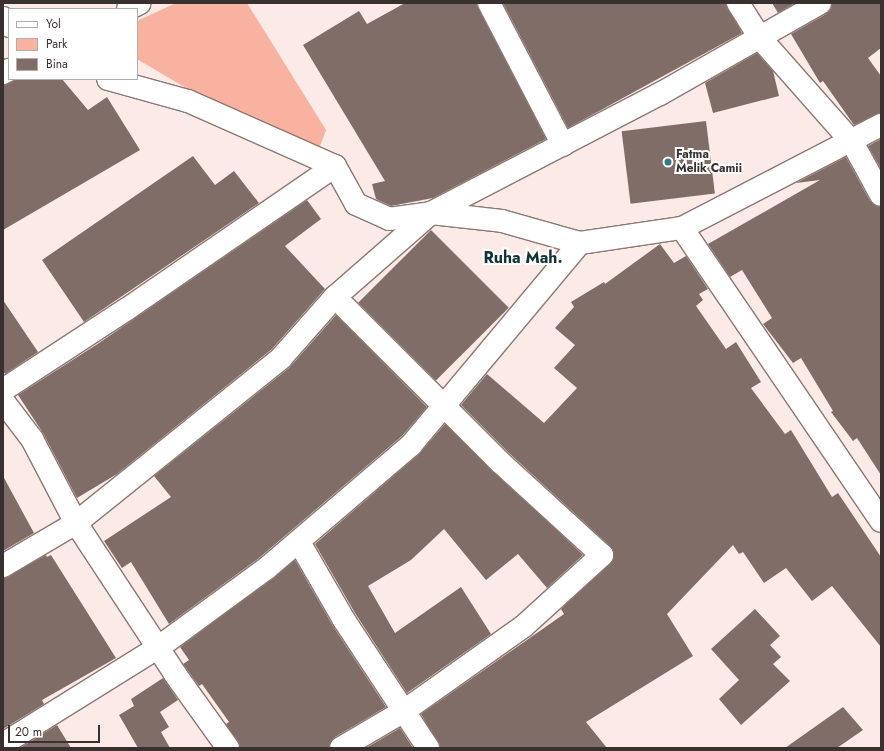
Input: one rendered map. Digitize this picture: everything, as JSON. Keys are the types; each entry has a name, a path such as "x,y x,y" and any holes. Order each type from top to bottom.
{"street":[{"path":"130,8 140,3"},
{"path":"489,3 562,145"},
{"path":"738,3 760,38 852,142 881,195"},
{"path":"3,566 76,523 281,358 335,297 431,213 562,145 760,38 820,3"},
{"path":"112,80 188,101 335,166 356,204 389,219 431,213 502,221 580,243 682,228 852,142 881,125"},
{"path":"3,390 127,309 335,166"},
{"path":"682,228 881,521"},
{"path":"3,744 159,647 299,542 411,445 580,243"},
{"path":"335,297 500,462 602,555 524,626 404,711 341,748"},
{"path":"3,401 32,439 76,523 228,748"},
{"path":"299,542 344,620 428,748"}],"green space":[{"path":"176,3 247,3 326,130 320,146 301,146 247,124 138,60 138,21"}],"building":[{"path":"405,3 477,3 546,139 433,198 391,206 376,199 372,184 385,181 303,45 359,11 367,24"},
{"path":"503,3 726,3 742,33 568,128"},
{"path":"772,3 795,3 778,13"},
{"path":"832,3 881,3 881,48 868,58 881,76 881,113 854,125 823,81 820,83 791,34 826,14"},
{"path":"757,53 773,71 779,96 713,113 705,83"},
{"path":"15,80 63,80 88,110 107,97 140,150 3,230 3,85"},
{"name":"Fatma Melik Camii","path":"706,121 715,193 631,204 622,131"},
{"path":"881,139 881,169 868,146"},
{"path":"193,156 215,185 234,171 259,203 84,322 42,260"},
{"path":"846,157 870,201 881,207 881,475 857,438 853,441 831,412 833,411 801,358 793,363 763,324 772,318 742,270 730,277 708,244 820,180 796,183"},
{"path":"307,200 321,219 285,246 325,289 272,349 117,474 77,498 43,433 18,395 99,343"},
{"path":"431,230 509,308 436,381 358,303"},
{"path":"660,244 674,263 686,256 708,289 699,294 703,300 696,306 726,349 736,342 761,382 751,388 785,434 791,430 832,497 838,493 881,557 881,647 832,586 812,601 786,568 764,583 743,552 739,554 733,545 667,614 693,656 586,722 607,748 440,748 421,714 564,614 561,609 614,558 610,546 509,453 461,405 487,374 544,423 577,388 554,368 575,345 555,328 574,307 571,302 604,282 605,284"},
{"path":"3,300 38,352 5,374 3,371"},
{"path":"336,315 427,407 402,436 259,558 169,624 131,562 122,568 104,541 171,497 154,476 289,368"},
{"path":"445,424 583,555 547,588 518,554 486,580 444,529 411,560 368,586 395,633 461,587 491,634 407,693 355,613 315,544 419,454"},
{"path":"3,476 34,533 3,551"},
{"path":"46,555 47,557 51,555 116,658 42,700 44,704 3,729 3,578"},
{"path":"295,560 333,626 386,707 335,737 329,748 240,748 226,724 229,722 202,684 199,686 183,664 189,660 180,647"},
{"path":"755,609 780,636 770,645 781,657 773,664 790,681 741,725 719,699 739,680 711,649"},
{"path":"163,678 178,700 160,712 169,727 161,732 170,748 138,748 119,715 134,706 131,699"},
{"path":"843,707 863,730 837,748 785,748"},
{"path":"57,725 71,748 20,748"},
{"path":"400,728 413,748 366,748"}],"place":[{"name":"Fatma Melik Camii","path":"668,162"}],"district":[{"name":"Ruha Mah.","path":"523,258"}]}
